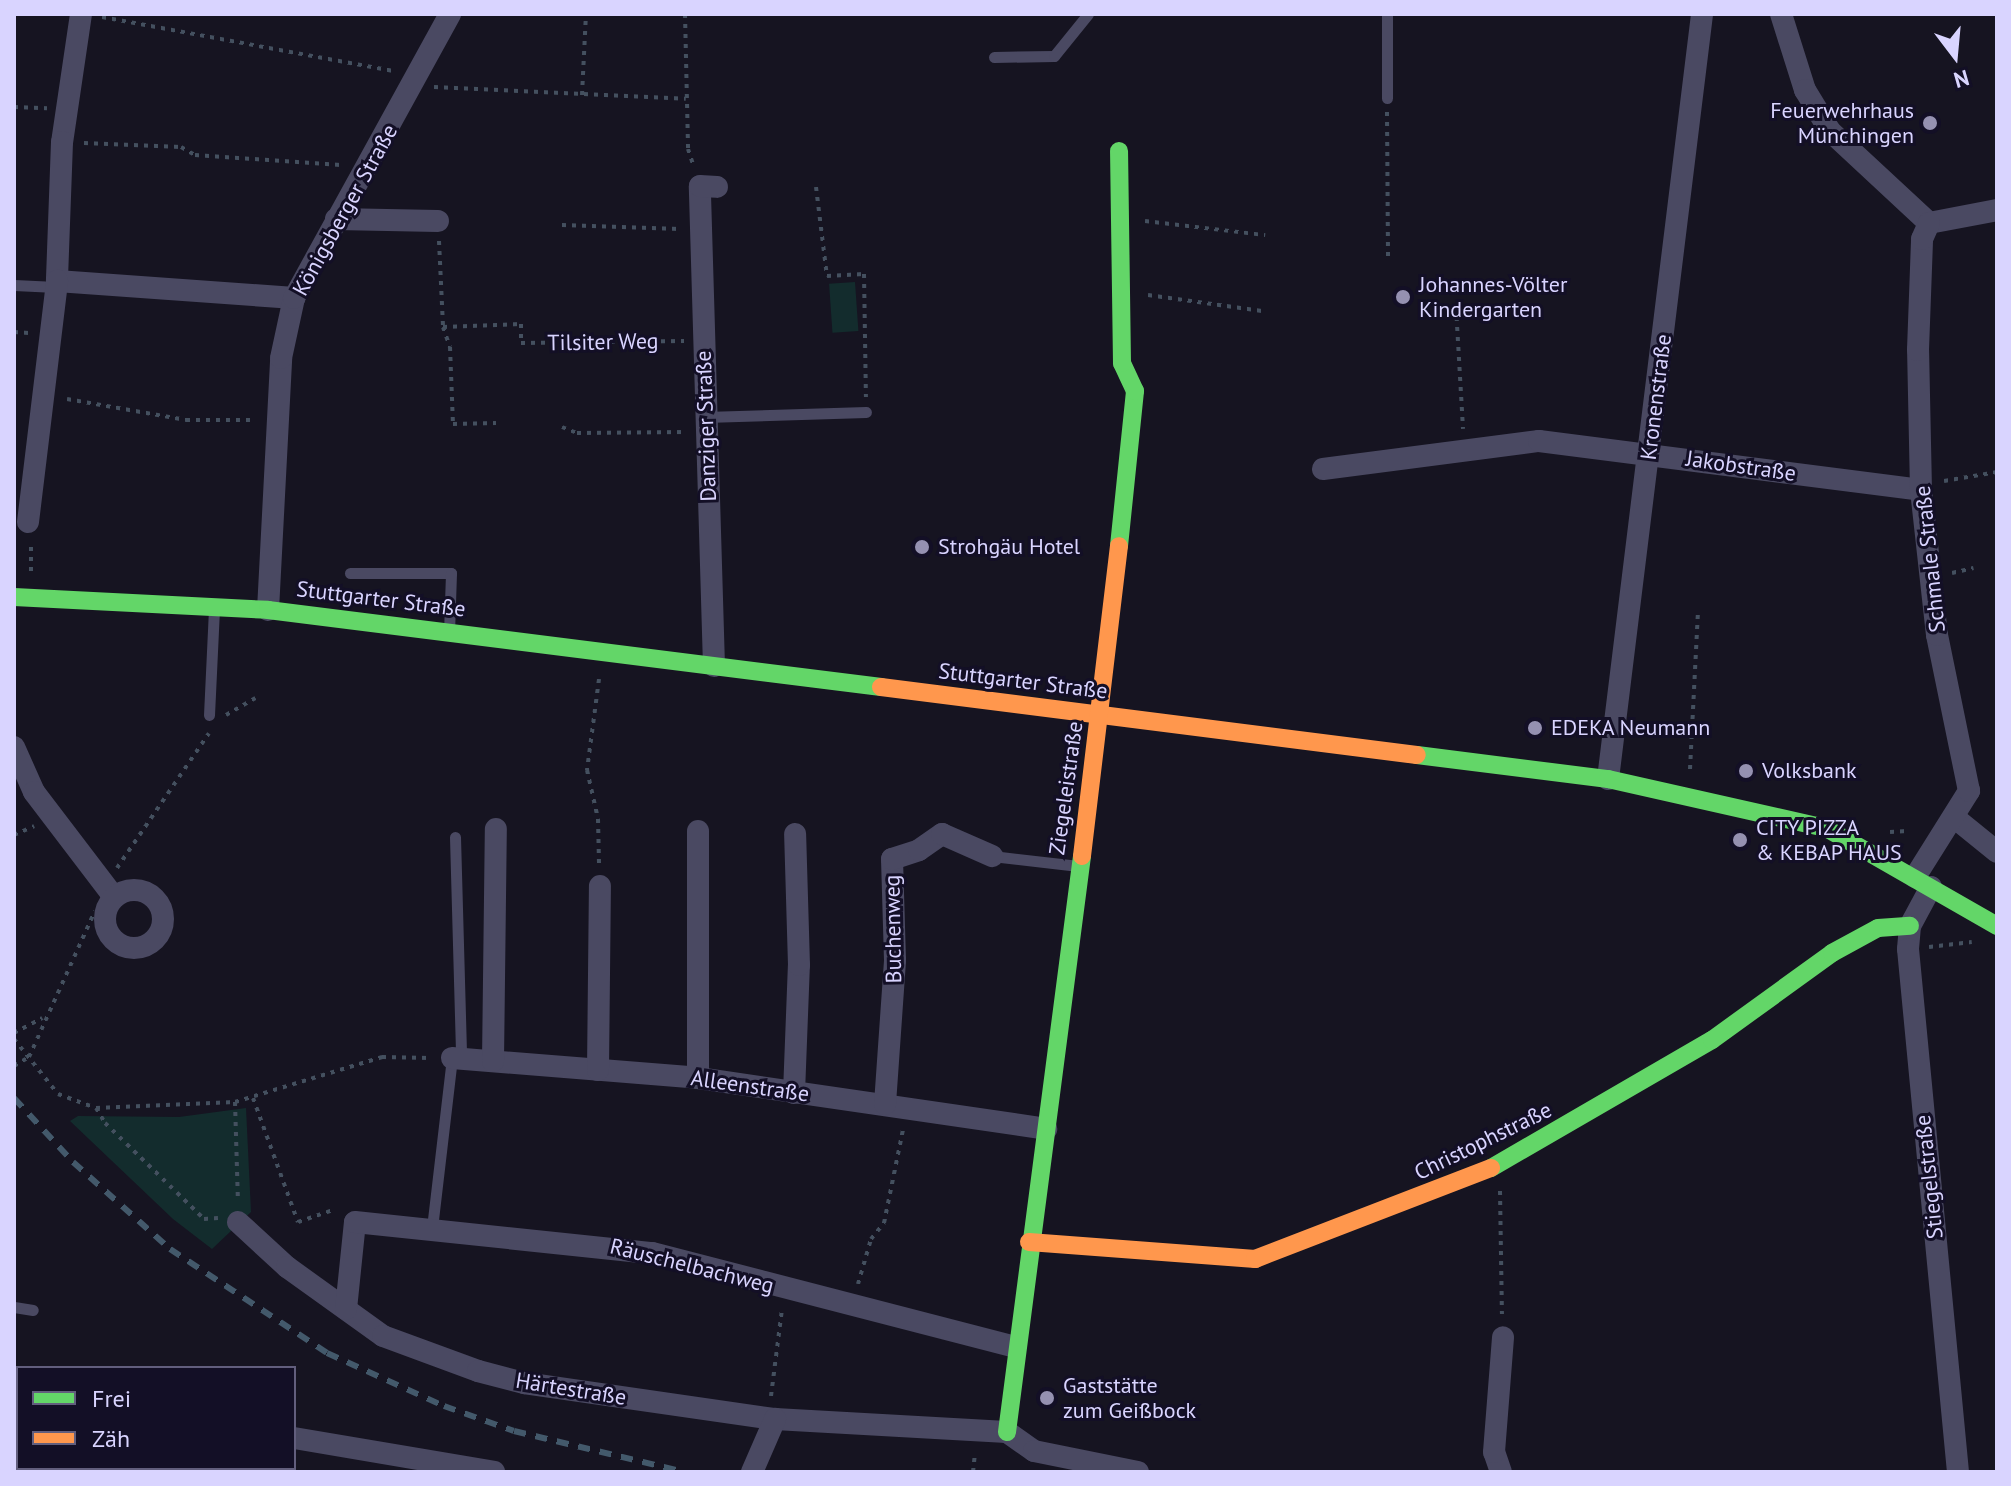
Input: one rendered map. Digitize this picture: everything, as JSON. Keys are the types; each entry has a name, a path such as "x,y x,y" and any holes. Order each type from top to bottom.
{"street":[{"name":"Königsberger Straße","path":"268,610 281,358 294,298 417,80 450,14"},
{"name":"Kronenstraße","path":"1608,779 1702,14"},
{"path":"1781,14 1805,90 1830,131 1929,223 1997,210"},
{"path":"28,522 57,284 65,108 90,16"},
{"name":"Ziegeleistraße","path":"1007,1432 1015,1347 1101,714 1135,391 1122,363 1119,151"},
{"name":"Danziger Straße","path":"709,186 701,230 714,666"},
{"path":"336,219 438,221"},
{"name":"Schmale Straße","path":"1923,882 1934,850 1969,791 1937,635 1921,487 1918,350 1922,239 1929,223"},
{"path":"57,284 294,298"},
{"name":"Jakobstraße","path":"1323,469 1539,441 1921,487"},
{"name":"Stuttgarter Straße","path":"14,597 268,610 1608,779 1688,793 1826,828 1997,926"},
{"path":"14,747 34,792 110,891"},
{"path":"1955,818 1997,852"},
{"path":"493,1061 496,829"},
{"path":"698,831 698,1078"},
{"path":"794,1093 799,965 795,834"},
{"name":"Buchenweg","path":"885,1104 895,960 892,859 919,850 942,834 992,856"},
{"path":"1910,926 1923,882"},
{"path":"598,1070 600,886"},
{"name":"Christophstraße","path":"1029,1242 1120,1255 1255,1259 1494,1167 1712,1040 1832,953 1878,928 1910,926"},
{"name":"Stiegelstraße","path":"1910,926 1918,1067 1958,1472"},
{"name":"Alleenstraße","path":"456,1058 698,1078 1046,1129"},
{"name":"Härtestraße","path":"236,1220 287,1267 406,1348 478,1371 524,1383 771,1418 1007,1432"},
{"path":"346,1309 355,1222"},
{"name":"Räuschelbachweg","path":"355,1222 627,1248 1015,1347"},
{"path":"1501,1472 1494,1452 1503,1337"},
{"path":"752,1472 771,1418"},
{"path":"1007,1432 1034,1451 1138,1472"},
{"path":"296,1438 494,1472"}],"lane":[{"path":"994,57 1054,56 1088,14"},
{"path":"1387,14 1387,98"},
{"path":"14,285 57,284"},
{"path":"705,424 866,412"},
{"path":"350,573 451,573 449,633"},
{"path":"209,715 214,606"},
{"path":"432,1228 456,1058 455,837"},
{"name":"Buchenweg","path":"992,856 1080,867"},
{"path":"14,1307 33,1310"}],"path":[{"path":"582,95 586,14"},
{"path":"685,14 688,149 709,186"},
{"path":"90,16 417,80 438,89 686,99"},
{"path":"1387,98 1388,256"},
{"path":"14,107 65,108"},
{"path":"62,142 181,147 195,155 369,167"},
{"path":"816,187 827,276 864,274 866,412"},
{"path":"1119,218 1265,235"},
{"path":"438,221 443,327 450,347 453,424 496,423"},
{"path":"562,225 701,230"},
{"path":"1122,291 1262,311"},
{"path":"1456,307 1463,419"},
{"name":"Tilsiter Weg","path":"443,327 521,324 521,343 703,341"},
{"path":"45,395 186,420 277,420"},
{"path":"562,427 577,433 705,424"},
{"path":"1921,487 1997,472"},
{"path":"1688,793 1698,610"},
{"path":"600,886 598,819 587,770 603,650"},
{"path":"14,1066 29,1057 45,1016 110,891 205,737 231,709 255,698"},
{"path":"14,1033 45,1016"},
{"path":"14,1039 58,1094 96,1108 235,1102 382,1057 456,1058"},
{"path":"253,1098 298,1222 350,1204 355,1222"},
{"path":"96,1108 105,1123 204,1219 236,1220 240,1168 235,1102"},
{"path":"852,1305 871,1239 884,1223 908,1108"},
{"path":"1494,1167 1500,1186 1503,1337"},
{"path":"771,1418 787,1289"}],"green space":[{"path":"855,282 858,331 832,333 829,284"},
{"path":"246,1108 251,1212 212,1249 173,1219 70,1121 78,1116 179,1117"}],"railway":[{"path":"14,1098 73,1162 170,1249 327,1353 444,1406 514,1431 685,1472"}],"traffic: fast":[{"path":"1119,151 1122,363 1135,391 1119,546"},
{"path":"14,597 268,610 881,687"},
{"path":"1417,755 1608,779 1826,828 1997,926"},
{"path":"1007,1432 1082,856"},
{"path":"1491,1168 1712,1040 1832,953 1878,928 1910,926"}],"traffic: slow":[{"path":"1082,856 1119,546"},
{"path":"881,687 1417,755"},
{"path":"1029,1242 1255,1259 1491,1168"}],"place":[{"name":"Feuerwehrhaus Münchingen","path":"1930,123"},
{"name":"Johannes-Völter Kindergarten","path":"1403,297"},
{"name":"Strohgäu Hotel","path":"922,547"},
{"name":"EDEKA Neumann","path":"1535,728"},
{"name":"Volksbank","path":"1746,771"},
{"name":"CITY PIZZA & KEBAP HAUS","path":"1740,840"},
{"name":"Gaststätte zum Geißbock","path":"1047,1398"}]}
